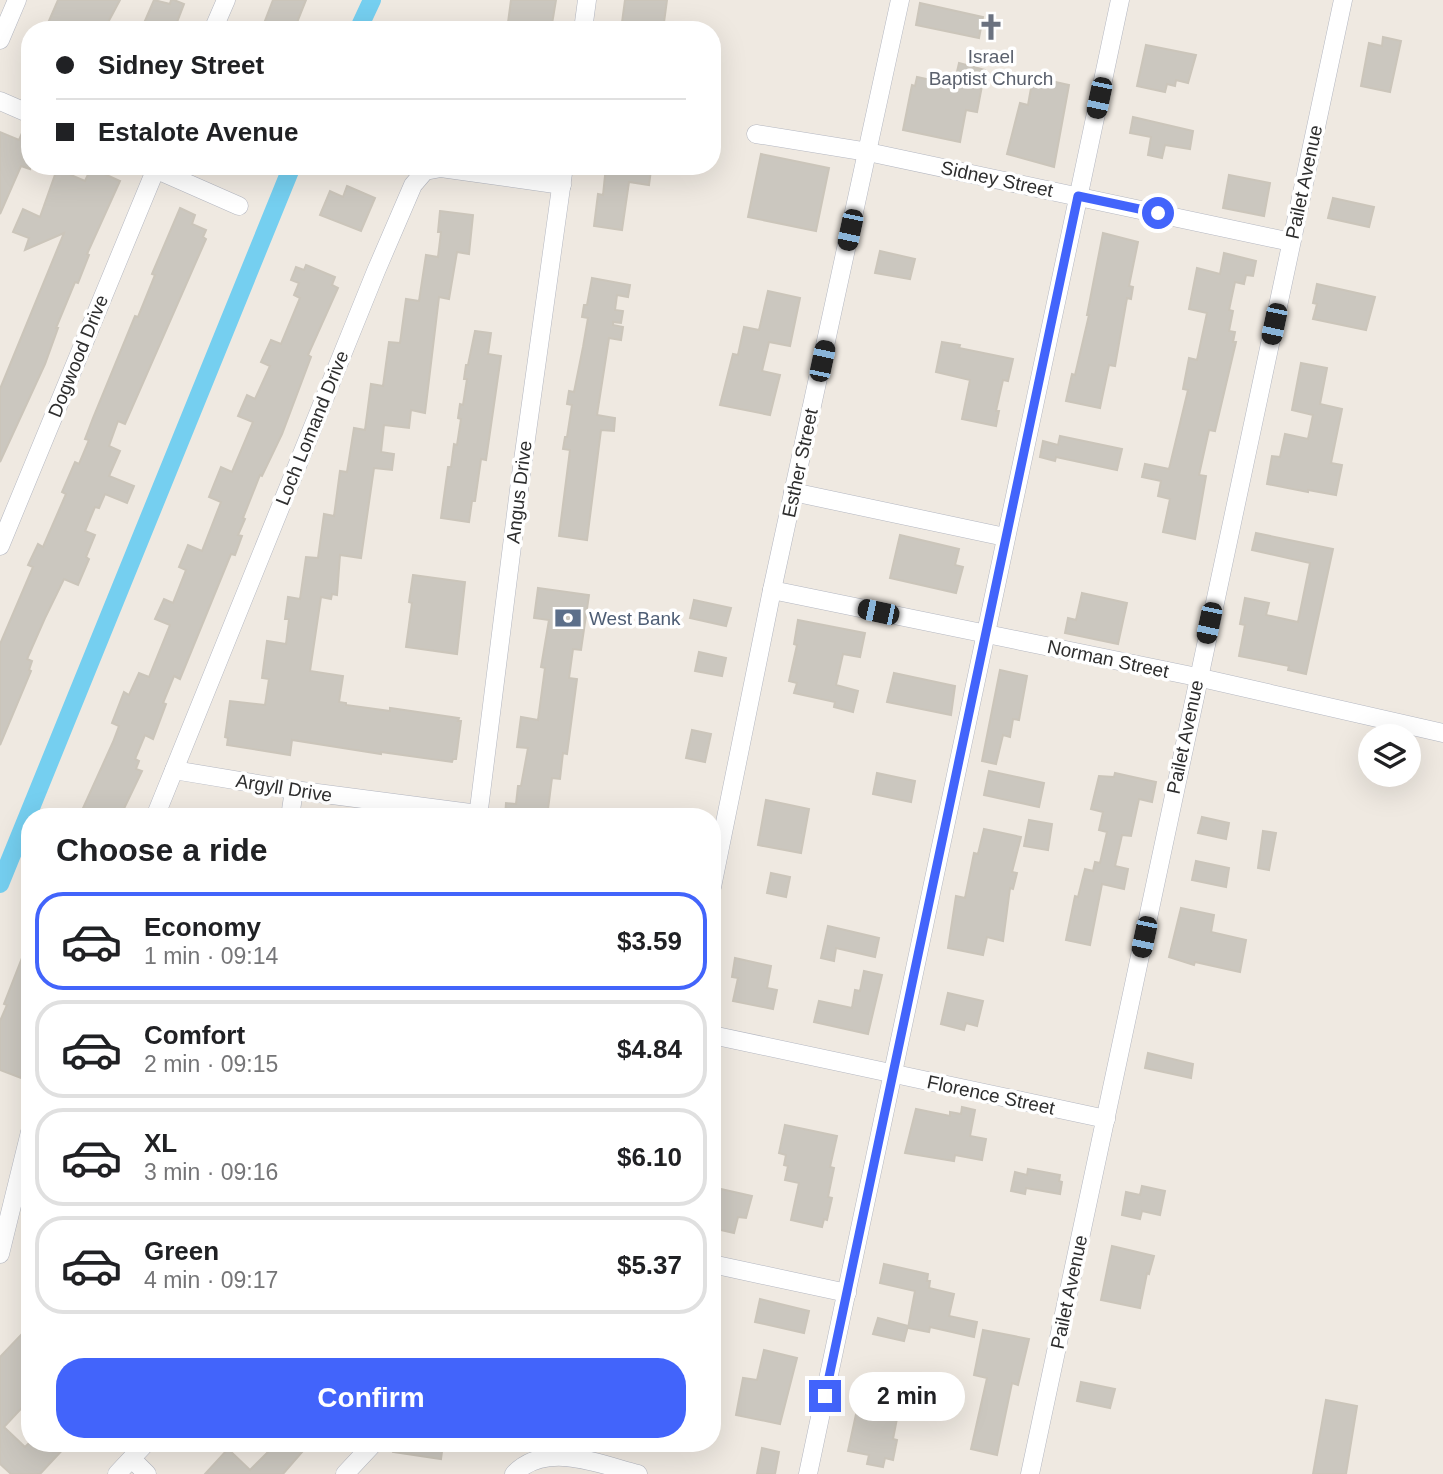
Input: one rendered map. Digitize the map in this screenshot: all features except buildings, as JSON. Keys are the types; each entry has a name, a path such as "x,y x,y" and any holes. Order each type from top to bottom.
{"street":[{"path":"0,40 17,0"},
{"path":"217,21 226,0"},
{"path":"584,21 587,0"},
{"name":"Esther Street","path":"721,842 772,590 900,0"},
{"path":"808,1474 1120,0"},
{"name":"Pailet Avenue","path":"1030,1474 1197,677 1343,0"},
{"path":"0,101 21,110"},
{"name":"Sidney Street","path":"756,134 867,152 1291,242"},
{"name":"Dogwood Drive","path":"0,546 151,175"},
{"path":"171,175 239,206"},
{"name":"Loch Lomand Drive","path":"159,808 376,271 413,185 422,175"},
{"name":"Loch Lomand Drive","path":"491,175 562,185"},
{"name":"Angus Drive","path":"479,808 520,482 563,175"},
{"path":"793,492 1005,537"},
{"name":"Norman Street","path":"772,590 1197,677 1443,733"},
{"name":"Argyll Drive","path":"174,770 421,808"},
{"path":"291,808 294,790"},
{"name":"Florence Street","path":"721,1037 1106,1119"},
{"path":"0,1254 21,1169"},
{"path":"721,1266 847,1293"},
{"path":"117,1474 138,1452"},
{"path":"345,1474 366,1452"},
{"path":"519,1469 543,1456 573,1458 638,1474"},
{"path":"132,1459 147,1474"}],"waterway":[{"path":"362,21 372,0"},
{"path":"31,808 288,175"},
{"path":"0,884 21,832"}],"place":[{"name":"Israel Baptist Church","path":"991,27"},
{"name":"West Bank","path":"568,618"}],"route":[{"path":"825,1396 1078,196 1158,213"}]}
